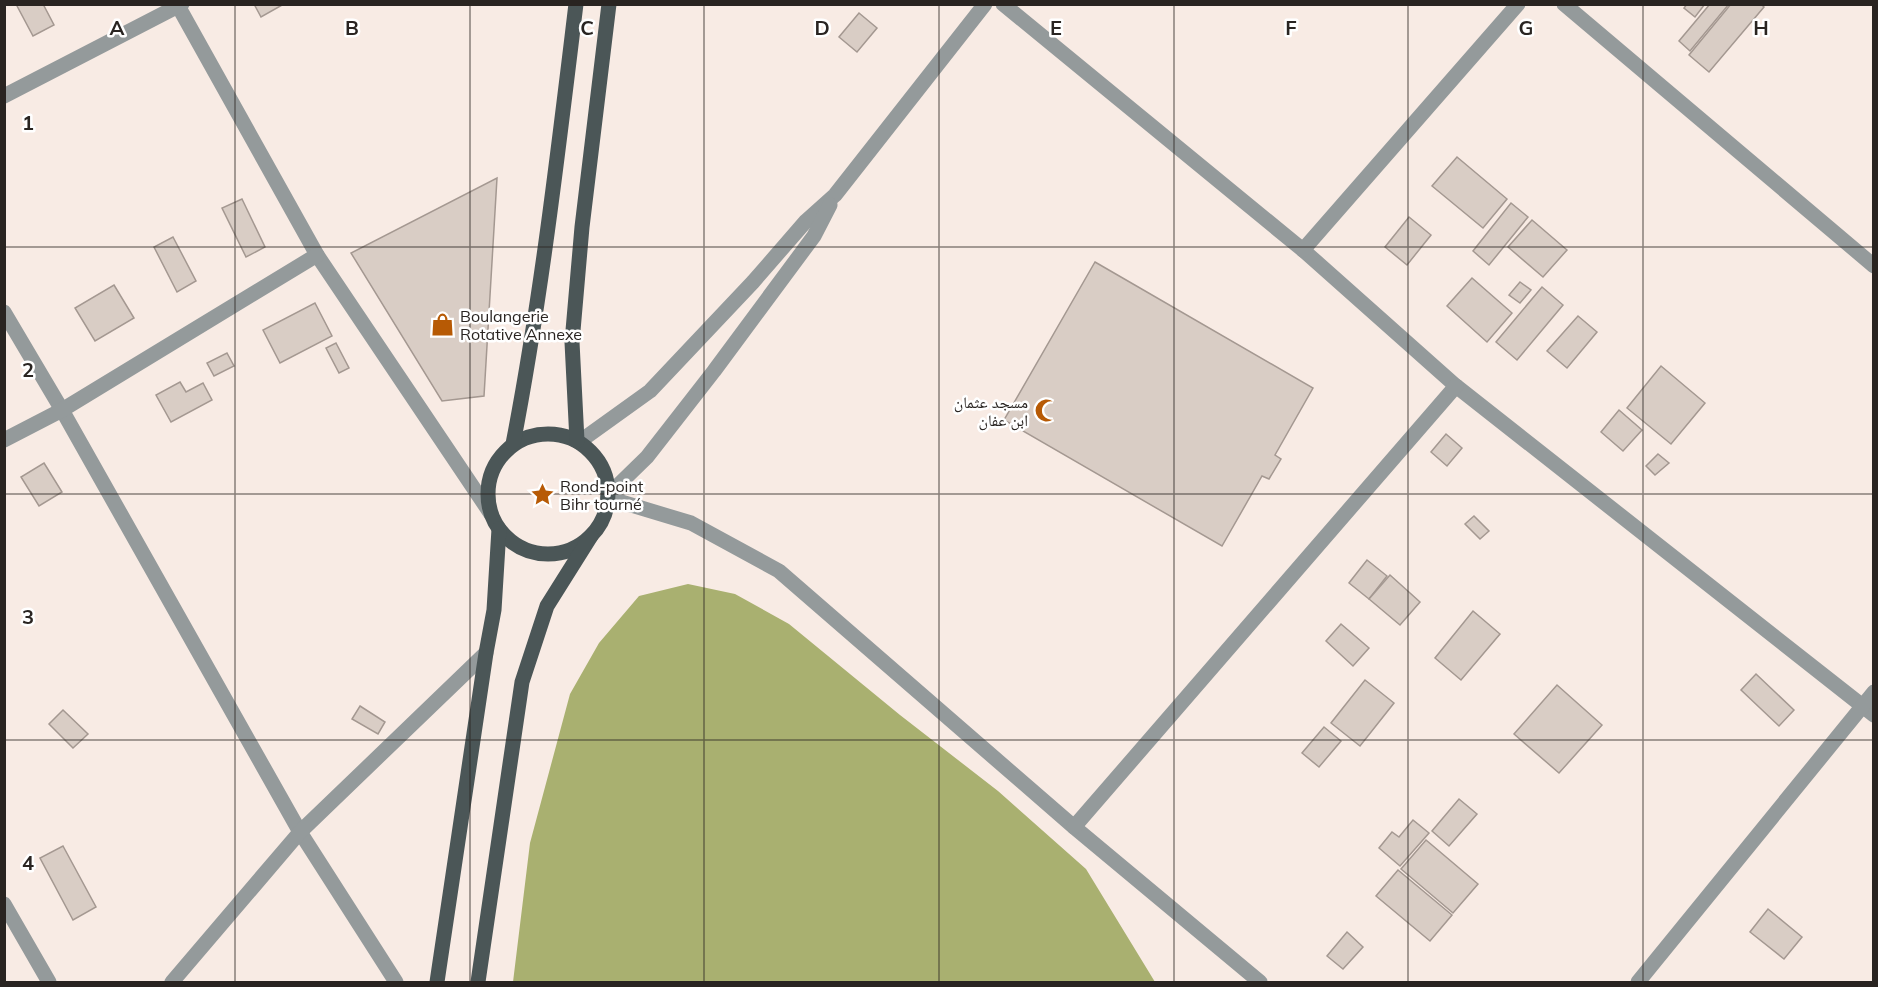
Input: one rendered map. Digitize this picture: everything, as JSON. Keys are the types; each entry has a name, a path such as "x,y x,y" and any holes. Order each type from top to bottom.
{"main road":[{"path":"513,444 549,230 576,4"},
{"path":"578,442 572,342 582,227 609,4"},
{"path":"478,982 522,682 547,606 603,519 608,497 607,479 601,465 592,452 578,442 551,433 525,438 513,444 499,458 490,475 488,495 491,514 499,529 512,542 527,550 544,554 561,553 578,547 591,536"},
{"path":"437,982 494,610 499,529"}],"street":[{"path":"578,442 624,412 650,391 737,299 806,221 835,195 985,4"},
{"path":"1003,4 1303,250 1456,386 1868,710"},
{"path":"1303,250 1518,4"},
{"path":"1564,4 1874,266"},
{"path":"4,96 179,5 317,255 491,514"},
{"path":"835,195 814,236 714,371 646,457 608,497 691,523 779,571 1074,827 1260,982"},
{"path":"4,440 62,410 317,255"},
{"path":"4,312 62,410 300,832 396,982"},
{"path":"1074,827 1456,386"},
{"path":"172,982 300,832 486,653"},
{"path":"1638,982 1868,710 1874,692"},
{"path":"4,904 49,982"}],"green space":[{"path":"688,584 735,594 789,624 900,715 998,791 1086,869 1155,982 513,982 530,843 570,694 599,643 639,596"}],"building":[{"path":"16,4 43,4 54,25 33,36"},
{"path":"254,4 284,4 261,17"},
{"path":"1687,4 1705,4 1695,17 1684,8"},
{"path":"1710,4 1729,4 1690,51 1679,41"},
{"path":"1731,4 1761,4 1764,7 1709,72 1689,55"},
{"path":"859,13 877,28 857,52 839,37"},
{"path":"1457,157 1507,199 1483,228 1432,186"},
{"name":"Boulangerie Rotative Annexe","path":"497,178 484,396 442,401 351,253"},
{"path":"242,199 265,247 246,257 222,208"},
{"path":"1511,203 1528,217 1489,265 1473,251"},
{"path":"1409,217 1431,235 1407,265 1385,247"},
{"path":"1532,220 1567,250 1543,277 1508,247"},
{"path":"173,237 196,281 177,292 154,247"},
{"path":"1095,262 1313,388 1275,455 1281,459 1269,479 1262,476 1222,546 1004,420"},
{"path":"1472,278 1512,313 1487,342 1447,306"},
{"path":"1520,282 1531,290 1520,303 1509,295"},
{"path":"114,285 134,318 95,341 75,308"},
{"path":"1542,287 1563,305 1517,360 1496,342"},
{"path":"315,303 332,336 280,363 263,330"},
{"path":"1578,316 1597,332 1567,368 1547,351"},
{"path":"336,343 349,368 339,373 326,348"},
{"path":"227,353 234,366 214,376 207,363"},
{"path":"1661,366 1705,403 1671,444 1627,408"},
{"path":"180,382 186,392 203,383 212,400 171,422 156,395"},
{"path":"1619,410 1642,430 1623,451 1601,432"},
{"path":"1446,434 1462,448 1447,466 1431,452"},
{"path":"1658,454 1669,463 1655,475 1646,466"},
{"path":"44,463 62,492 39,506 21,477"},
{"path":"1474,516 1489,531 1480,539 1465,524"},
{"path":"1367,560 1387,576 1369,599 1349,583"},
{"path":"1390,575 1420,602 1400,625 1369,599"},
{"path":"1473,611 1500,634 1461,680 1435,658"},
{"path":"1341,624 1369,648 1353,666 1326,641"},
{"path":"1756,674 1794,710 1779,726 1741,690"},
{"path":"1365,680 1394,703 1360,746 1331,723"},
{"path":"1557,685 1602,725 1559,773 1514,734"},
{"path":"360,706 385,722 378,734 352,719"},
{"path":"63,710 88,734 73,748 49,724"},
{"path":"1324,727 1341,741 1319,767 1302,753"},
{"path":"1459,799 1477,814 1449,846 1432,831"},
{"path":"1413,820 1429,833 1400,866 1379,848 1392,832 1399,837"},
{"path":"1426,840 1478,884 1453,913 1401,869"},
{"path":"63,846 96,907 73,920 40,858"},
{"path":"1398,870 1452,915 1430,941 1376,896"},
{"path":"1768,909 1802,937 1784,959 1750,932"},
{"path":"1347,932 1363,947 1343,969 1327,956"}],"place":[{"name":"Boulangerie Rotative Annexe","path":"442,325"},
{"name":"مسجد عثمان ابن عفان","path":"1046,411"},
{"name":"Rond-point Bihr tourné","path":"542,495"}]}
